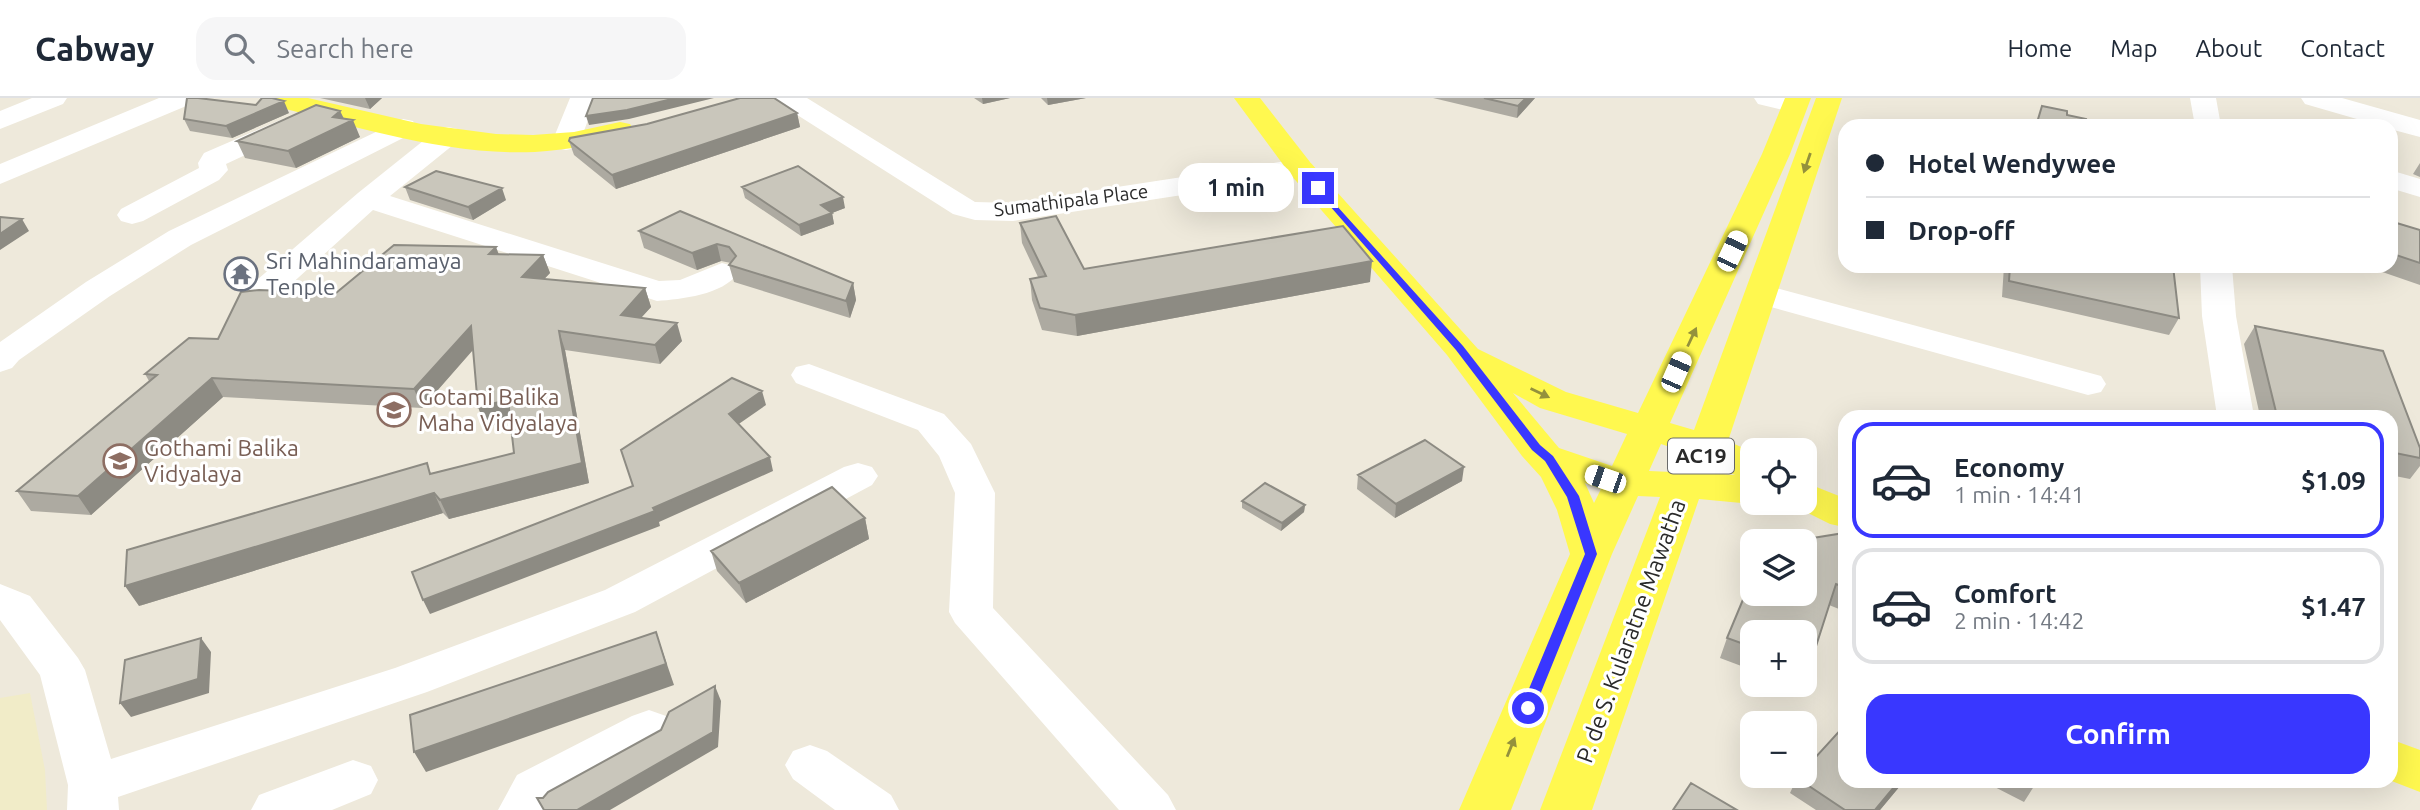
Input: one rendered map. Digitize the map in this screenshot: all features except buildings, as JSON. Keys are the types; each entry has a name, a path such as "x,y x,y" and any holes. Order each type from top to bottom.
{"main road":[{"path":"275,98 403,127 505,143 566,142 645,125"},
{"path":"1247,98 1300,168 1460,348 1536,448 1549,458 1624,483 1740,490"},
{"name":"P. de S. Kularatne Mawatha","path":"1566,810 1684,485 1707,446 1760,294 1797,100"},
{"name":"P. de S. Kularatne Mawatha","path":"1485,810 1591,554 1652,428 1776,154 1797,100"},
{"path":"1460,348 1489,368 1553,400 1707,446 1740,462"},
{"path":"1549,458 1573,496 1591,554"},
{"path":"2398,762 2420,772"}],"street":[{"path":"0,121 54,98"},
{"path":"0,175 48,152 182,98"},
{"path":"566,142 583,98"},
{"name":"Sumathipala Place","path":"789,98 964,208 975,211 1013,212 1300,168"},
{"path":"2203,98 2203,108 2208,119"},
{"path":"2314,98 2386,119"},
{"path":"132,215 209,174 214,170 214,159 322,109"},
{"path":"2398,123 2420,129"},
{"path":"0,361 7,353 98,289 180,239 403,127"},
{"path":"255,299 368,199 448,135"},
{"path":"2398,181 2420,188"},
{"path":"368,199 657,291 686,289 722,272"},
{"path":"2216,273 2219,316 2235,410"},
{"path":"1760,294 2088,384"},
{"path":"809,375 931,422 957,453 975,493 971,612 1150,810"},
{"path":"0,600 14,607 62,670 93,798 620,601 858,476"},
{"path":"524,810 535,790 649,729"},
{"path":"810,765 873,810"},
{"path":"277,810 353,780"}],"shaded area":[{"path":"30,693 45,770 47,810 0,810 0,698"}],"place":[{"name":"Sri Mahindaramaya Tenple","path":"241,274"},
{"name":"Gotami Balika Maha Vidyalaya","path":"394,410"},
{"name":"Gothami Balika Vidyalaya","path":"120,461"}],"route":[{"path":"1318,188 1460,348 1536,448 1549,458 1573,496 1591,554 1528,708"}]}
